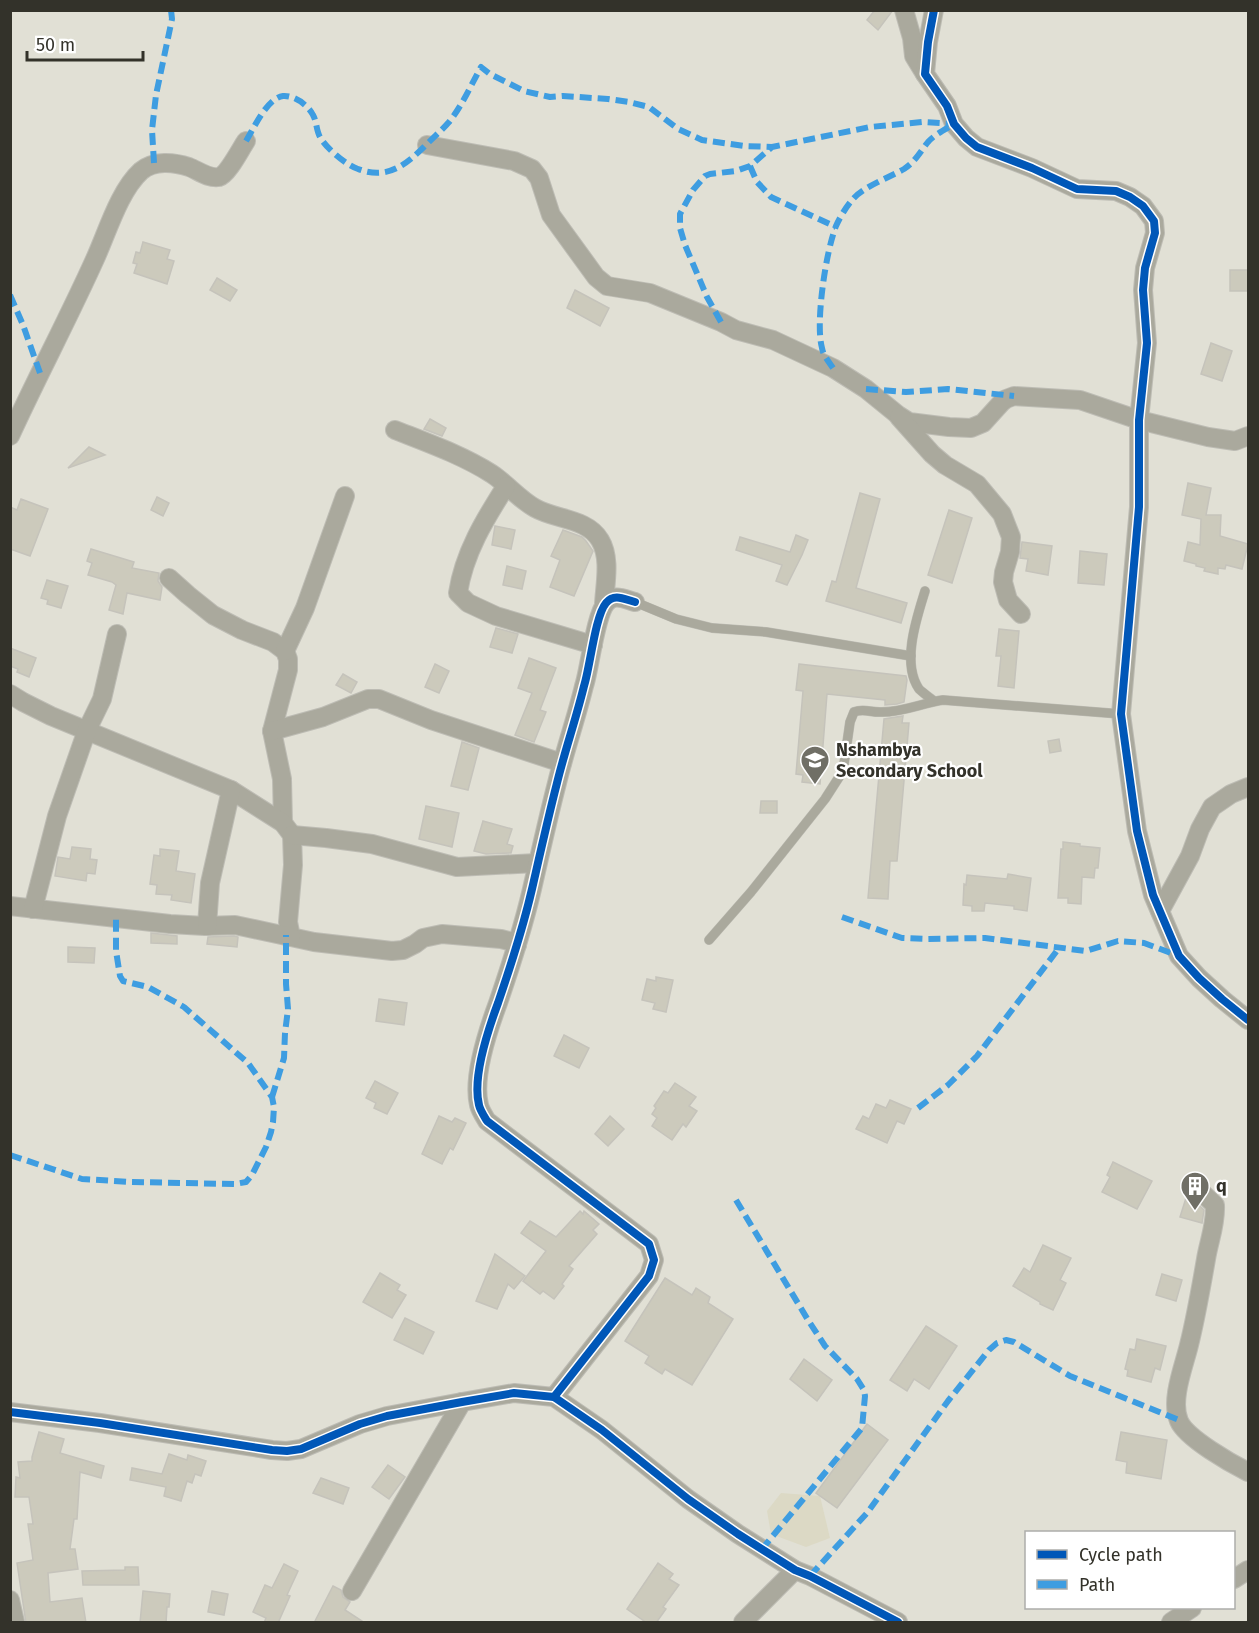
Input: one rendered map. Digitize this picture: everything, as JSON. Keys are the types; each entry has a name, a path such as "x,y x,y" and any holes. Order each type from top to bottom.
{"street":[{"path":"904,10 912,38 914,56 947,106 954,124 966,138 977,147 1032,168 1077,189 1116,191 1130,197 1143,206 1154,221 1155,233 1144,267 1143,291 1147,343 1139,420 1139,507 1121,714 1137,831 1153,895 1179,956 1199,978 1248,1020"},
{"path":"925,74 934,10"},
{"path":"10,436 94,260 116,208 129,186 141,171 154,163 187,166 210,177 219,177 226,172 246,141"},
{"path":"427,144 514,161 532,169 539,178 551,215 596,277 607,286 650,293 736,330 773,340 833,368 866,389 909,422 971,428 983,423 1002,402 1014,396 1080,400 1139,420 1208,437 1235,441 1248,436"},
{"path":"898,415 932,454 945,465 978,484 1002,514 1011,537 1003,582 1008,600 1021,614"},
{"path":"395,430 470,461 494,476 534,508 585,525 601,542 606,555 604,604 584,687 562,763 532,890 517,945 491,1021 477,1092 479,1107 487,1121 649,1244 654,1260 649,1276 554,1397"},
{"path":"506,486 485,519 468,554 458,593 468,603 496,616 593,645"},
{"path":"285,651 305,608 345,496"},
{"path":"169,578 213,615 273,642 285,651 288,659 288,670 272,731 282,779 293,865 288,922 291,937"},
{"path":"604,604 618,596 635,602"},
{"path":"33,909 57,816 87,730 102,699 117,634"},
{"path":"10,694 51,716 231,790 262,808 287,829 326,838 372,844 457,867 537,863"},
{"path":"272,731 323,717 368,699 379,699 431,720 562,763"},
{"path":"1160,911 1190,856 1200,829 1212,807 1231,794 1248,787"},
{"path":"207,926 210,883 231,790"},
{"path":"10,906 170,924 235,925 314,942 392,951 403,950 423,938 442,934 501,939 517,945"},
{"path":"1200,1191 1215,1205 1215,1215 1181,1376 1176,1413 1180,1424 1194,1438 1248,1472"},
{"path":"10,1412 287,1451 301,1449 360,1424 387,1416 514,1393 554,1397 602,1430 688,1499 738,1534 795,1570 898,1623"},
{"path":"352,1592 462,1402"},
{"path":"743,1623 795,1570"},
{"path":"1235,1578 1248,1570"},
{"path":"10,1600 15,1623"},
{"path":"1172,1623 1191,1609"}],"lane":[{"path":"925,591 916,618 911,645 911,665 920,689 934,701"},
{"path":"635,602 676,619 712,628 766,632 911,656"},
{"path":"709,940 751,892 825,799 843,771 850,722 854,712 861,709 881,712 909,710 943,700 1121,714"}],"shaded area":[{"path":"781,1493 820,1496 830,1538 806,1547 771,1534 767,1511"}],"building":[{"path":"875,10 893,10 878,30 867,20"},
{"path":"143,242 170,250 167,259 174,261 167,284 134,273 137,264 133,263 136,252 140,253"},
{"path":"1230,270 1248,270 1248,291 1230,291"},
{"path":"217,278 237,290 230,301 210,290"},
{"path":"575,290 609,308 600,326 567,308"},
{"path":"1211,343 1232,351 1222,381 1201,374"},
{"path":"430,419 446,428 442,436 424,429"},
{"path":"89,447 105,455 68,468"},
{"path":"1188,483 1211,488 1206,515 1221,515 1220,536 1248,544 1242,569 1226,565 1225,569 1218,568 1218,574 1204,571 1205,568 1184,561 1188,542 1200,545 1201,519 1182,515"},
{"path":"860,493 880,499 856,588 907,603 901,623 826,601 832,581 836,582"},
{"path":"157,497 169,503 163,516 151,510"},
{"path":"21,499 48,509 30,556 10,549 10,507 17,510"},
{"path":"949,510 972,518 952,583 928,575"},
{"path":"495,526 515,530 511,549 492,545"},
{"path":"563,530 582,537 593,551 574,596 550,587 560,560 551,556"},
{"path":"796,535 808,540 787,585 776,581 782,565 736,550 740,537 790,552"},
{"path":"1022,542 1052,546 1048,575 1026,571 1028,559 1020,558"},
{"path":"91,549 134,562 132,568 159,573 158,581 162,587 160,600 127,593 123,614 109,610 116,585 88,575 92,563 87,561"},
{"path":"1080,551 1107,554 1104,585 1078,583"},
{"path":"507,566 526,571 522,589 503,585"},
{"path":"47,580 68,586 61,608 47,604 48,600 41,598"},
{"path":"496,628 518,634 512,653 490,647"},
{"path":"999,629 1019,631 1014,688 998,686 1001,656 996,656"},
{"path":"10,648 36,658 29,677 10,666"},
{"path":"529,658 556,668 540,710 546,712 534,742 515,735 532,693 518,688"},
{"path":"435,664 449,671 439,693 425,687"},
{"path":"799,664 906,676 907,680 904,702 897,704 885,705 885,700 827,694 820,784 802,782 803,775 796,774 803,691 796,690"},
{"path":"343,674 357,682 351,693 336,685"},
{"path":"903,716 902,723 909,723 897,861 890,861 888,899 868,898 884,719"},
{"path":"1059,739 1061,751 1050,753 1048,741"},
{"path":"462,742 479,748 468,790 451,786"},
{"path":"761,801 777,801 777,813 760,813"},
{"path":"426,806 459,813 452,847 419,839"},
{"path":"483,821 512,829 507,844 513,846 511,853 486,854 474,851"},
{"path":"1063,842 1100,848 1098,868 1095,868 1094,878 1082,877 1081,904 1068,903 1068,898 1058,898"},
{"path":"72,847 91,849 90,859 97,860 95,874 87,873 86,881 55,876 58,857 70,859"},
{"path":"160,849 179,851 176,871 195,874 191,903 171,900 172,895 156,894 157,885 150,884 154,855 160,856"},
{"path":"1008,874 1031,878 1027,911 1014,909 1014,906 985,903 984,911 972,911 972,906 963,905 967,875 1007,879"},
{"path":"151,933 177,936 177,944 151,943"},
{"path":"208,937 238,937 237,947 207,944"},
{"path":"68,947 95,948 94,963 68,962"},
{"path":"656,977 673,980 666,1012 653,1009 655,1003 642,1000 647,979 656,981"},
{"path":"379,999 407,1003 404,1025 376,1021"},
{"path":"564,1035 589,1048 579,1068 554,1056"},
{"path":"375,1081 398,1093 387,1114 374,1108 376,1103 366,1098"},
{"path":"675,1083 696,1097 689,1106 697,1111 686,1127 683,1124 672,1140 652,1126 657,1118 652,1114 656,1108 654,1106 664,1091 668,1093"},
{"path":"890,1100 911,1109 904,1124 897,1121 887,1143 856,1129 863,1116 869,1119 876,1104 886,1108"},
{"path":"439,1116 452,1122 455,1118 466,1123 453,1150 450,1148 442,1164 422,1154"},
{"path":"610,1116 624,1129 608,1146 595,1134"},
{"path":"1113,1162 1152,1181 1137,1209 1102,1192 1110,1177 1107,1175"},
{"name":"q","path":"1186,1198 1193,1200 1204,1210 1202,1223 1180,1217"},
{"path":"580,1211 583,1214 584,1211 599,1224 593,1230 597,1234 569,1266 573,1269 554,1299 543,1291 540,1294 523,1281 546,1251 521,1233 530,1221 556,1237"},
{"path":"1043,1245 1071,1258 1060,1280 1066,1283 1053,1310 1013,1286 1024,1268 1030,1272"},
{"path":"495,1254 525,1276 514,1289 508,1284 497,1309 476,1301"},
{"path":"380,1273 400,1285 397,1290 406,1295 392,1318 363,1302"},
{"path":"1162,1274 1182,1280 1176,1301 1156,1295"},
{"path":"665,1278 692,1295 696,1288 710,1297 708,1303 733,1319 692,1385 665,1369 662,1374 645,1363 649,1356 625,1341"},
{"path":"405,1318 434,1332 423,1354 394,1340"},
{"path":"926,1326 957,1346 929,1389 914,1379 907,1391 890,1380"},
{"path":"1137,1339 1166,1346 1160,1370 1155,1368 1151,1382 1127,1376 1128,1370 1125,1369 1130,1349 1135,1350"},
{"path":"804,1359 832,1380 817,1401 790,1379"},
{"path":"867,1424 888,1440 837,1508 816,1493"},
{"path":"39,1432 64,1439 60,1453 104,1466 101,1478 80,1472 77,1519 74,1519 70,1549 75,1549 78,1569 48,1573 50,1602 82,1598 86,1623 26,1623 17,1563 33,1560 28,1524 33,1524 29,1497 15,1497 16,1477 20,1478 18,1462 32,1461"},
{"path":"1121,1432 1167,1440 1161,1479 1126,1473 1127,1462 1116,1460"},
{"path":"169,1454 187,1460 188,1455 206,1461 201,1476 195,1474 192,1483 187,1481 181,1501 164,1496 166,1487 130,1480 132,1468 162,1474"},
{"path":"388,1465 405,1477 389,1499 372,1487"},
{"path":"321,1478 349,1488 343,1504 313,1493"},
{"path":"658,1563 673,1574 669,1579 679,1585 663,1607 666,1609 656,1623 647,1623 627,1609"},
{"path":"284,1564 298,1571 287,1595 290,1596 278,1623 264,1623 266,1618 253,1612 265,1585 272,1588"},
{"path":"125,1567 138,1567 139,1585 83,1585 82,1571 125,1570"},
{"path":"333,1586 341,1590 343,1597 350,1602 345,1610 365,1623 314,1623"},
{"path":"143,1591 170,1594 166,1623 140,1623"},
{"path":"212,1591 228,1594 224,1615 208,1612"}],"marked path":[{"path":"154,163 152,130 156,95 172,19 171,10"},
{"path":"246,141 266,108 277,98 287,96 300,101 311,111 323,141 342,160 353,167 369,172 389,171 413,157 449,122 481,67 524,91 550,97 608,99 649,107 678,129 702,140 772,147"},
{"path":"721,322 707,297 680,228 680,214 693,190 705,176 736,171 750,166 772,147 870,127 922,122 954,124"},
{"path":"833,368 823,351 820,322 825,269 832,237 838,223 848,205 857,195 908,166 931,139 954,124"},
{"path":"750,166 757,182 771,197 836,227"},
{"path":"10,295 40,373"},
{"path":"866,389 906,392 948,389 1014,396"},
{"path":"10,1155 82,1179 235,1184 246,1182 252,1175 266,1147 273,1122 272,1097 248,1063 184,1007 148,987 123,981 116,951 116,917"},
{"path":"842,917 902,938 985,938 1086,951 1118,941 1144,943 1179,956"},
{"path":"272,1097 284,1058 288,1009 286,935"},
{"path":"918,1108 948,1085 977,1056 1059,948"},
{"path":"736,1200 825,1346 857,1379 865,1396 862,1428 762,1549"},
{"path":"810,1576 867,1513 948,1401 997,1343 1006,1340 1014,1342 1070,1376 1179,1420"}],"cycle path":[{"path":"934,10 925,74 947,106 954,124 966,138 977,147 1032,168 1077,189 1116,191 1130,197 1143,206 1154,221 1155,233 1145,268 1143,290 1147,343 1139,420 1139,507 1121,714 1137,831 1153,895 1179,956 1199,978 1248,1020"},
{"path":"554,1397 649,1276 654,1260 649,1244 487,1121 481,1111 477,1094 479,1068 525,918 602,610 612,598 635,602"},
{"path":"10,1412 287,1451 301,1449 360,1424 387,1416 514,1393 554,1397 602,1430 688,1499 738,1534 795,1570 898,1622"}],"place":[{"name":"Nshambya Secondary School","path":"815,786"},
{"name":"q","path":"1195,1212"}]}
